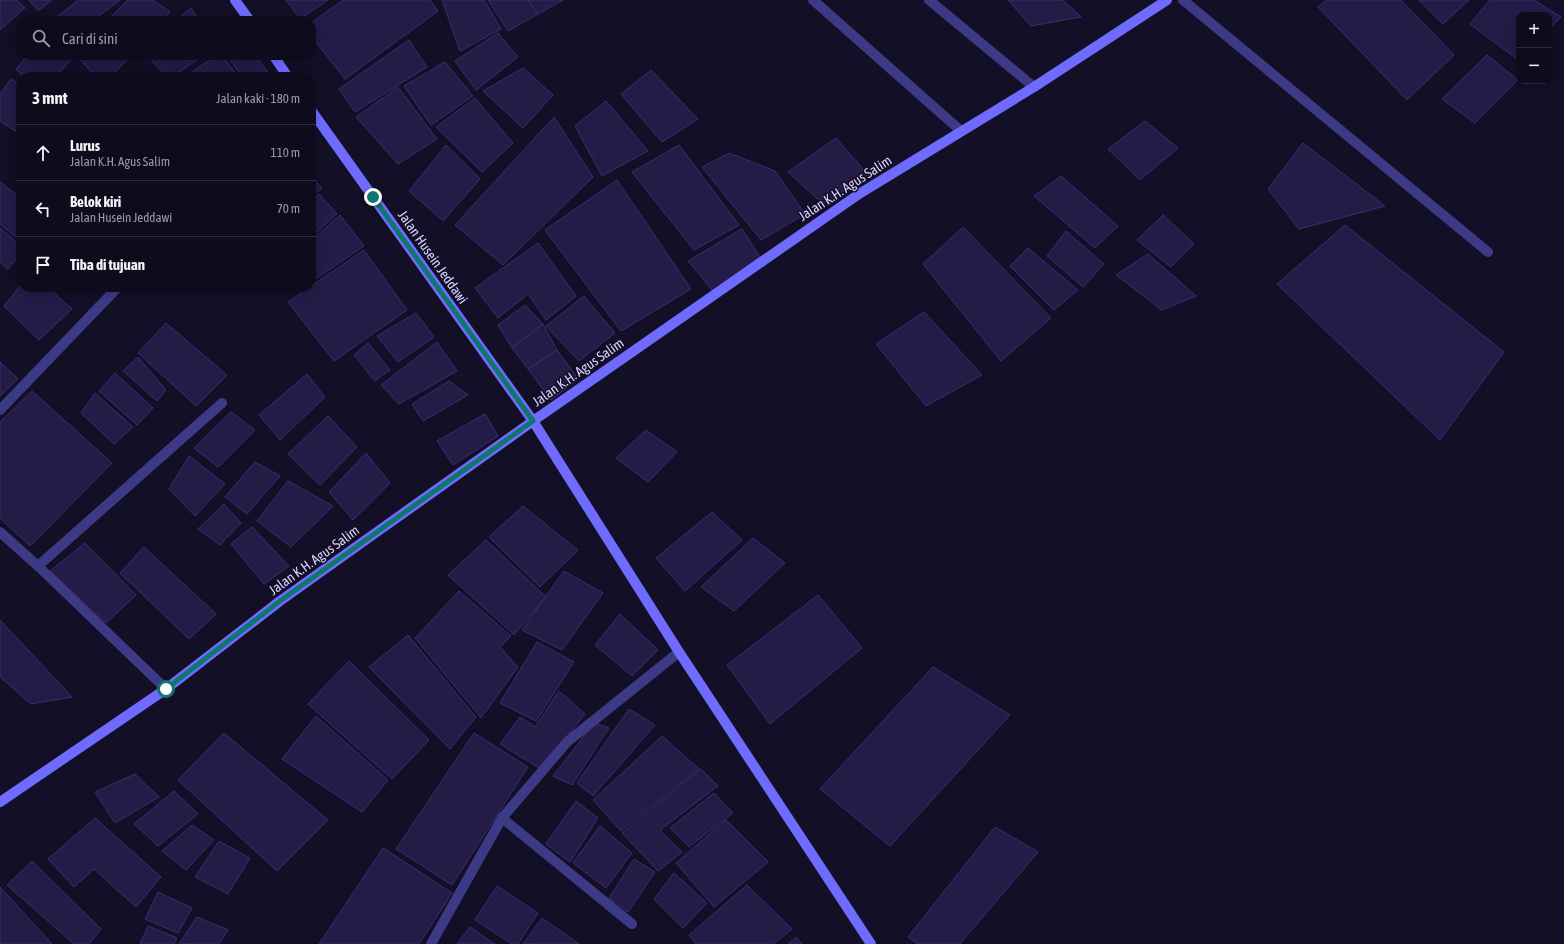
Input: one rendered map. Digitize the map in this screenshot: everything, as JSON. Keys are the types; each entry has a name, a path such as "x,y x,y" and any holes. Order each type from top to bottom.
{"street":[{"path":"235,0 246,16"},
{"path":"813,0 961,131"},
{"path":"929,0 1034,86"},
{"name":"Jalan K.H. Agus Salim","path":"0,802 166,689 280,601 533,421 859,194 1034,86 1166,0"},
{"path":"1183,0 1488,252"},
{"path":"276,60 285,72"},
{"name":"Jalan Husein Jeddawi","path":"316,117 533,421 679,652 871,944"},
{"path":"0,410 113,292"},
{"path":"38,566 222,403"},
{"path":"0,532 38,566 166,689"},
{"path":"431,944 502,818 567,742 679,652"},
{"path":"502,818 632,924"}],"building":[{"path":"0,0 17,0 25,8 0,30"},
{"path":"29,0 52,0 38,11"},
{"path":"78,0 120,0 99,16 58,16"},
{"path":"128,0 153,0 170,12 166,16 112,16"},
{"path":"286,0 328,0 304,16 298,16"},
{"path":"343,0 430,0 438,11 345,79 316,42 316,19"},
{"path":"442,0 484,0 501,29 460,51"},
{"path":"488,0 528,0 538,14 508,31"},
{"path":"528,0 563,0 538,14"},
{"path":"1008,0 1063,0 1081,17 1031,26"},
{"path":"1326,0 1401,0 1454,55 1407,100 1318,7"},
{"path":"1419,0 1469,0 1443,24"},
{"path":"1490,0 1534,0 1561,17 1552,26 1552,12 1516,12 1516,58 1470,24"},
{"path":"191,8 197,16 181,16"},
{"path":"498,33 518,57 476,90 455,61"},
{"path":"409,40 427,67 355,112 339,89"},
{"path":"1487,55 1516,78 1516,82 1475,123 1442,99"},
{"path":"24,60 71,60 60,72 19,72 16,69"},
{"path":"81,60 126,60 116,72 91,72"},
{"path":"152,60 197,60 179,72 162,72"},
{"path":"210,60 226,60 234,72 192,72"},
{"path":"230,60 259,60 267,71 266,72 239,72"},
{"path":"445,62 473,96 431,125 404,86"},
{"path":"523,68 553,95 523,128 483,91"},
{"path":"651,70 698,119 662,142 621,94"},
{"path":"11,79 16,82 15,131 0,121 0,94"},
{"path":"398,87 437,139 398,164 356,117"},
{"path":"475,98 513,143 482,172 436,127"},
{"path":"606,101 648,151 602,176 575,126"},
{"path":"554,117 593,177 503,265 455,225"},
{"path":"1145,121 1178,148 1140,180 1108,149"},
{"path":"836,138 869,176 823,204 788,172"},
{"path":"1303,143 1385,206 1299,229 1268,189"},
{"path":"446,145 480,179 443,221 409,191"},
{"path":"679,145 739,225 694,250 632,172"},
{"path":"729,153 775,171 805,214 761,240 702,167"},
{"path":"1061,176 1118,226 1095,248 1034,196"},
{"path":"617,180 691,289 621,331 545,230"},
{"path":"316,181 322,188 316,193"},
{"path":"0,182 16,194 16,238 0,224"},
{"path":"319,194 337,214 316,233 316,196"},
{"path":"340,215 364,246 316,279 316,237"},
{"path":"1163,215 1194,244 1171,267 1137,240"},
{"path":"1345,225 1504,352 1440,440 1277,284"},
{"path":"963,227 1051,318 1001,361 923,264"},
{"path":"0,228 16,242 16,260 8,269 0,262"},
{"path":"742,229 760,257 713,291 688,261"},
{"path":"1066,231 1104,264 1083,287 1047,256"},
{"path":"538,243 576,296 546,320 528,294 498,318 475,288"},
{"path":"1028,248 1078,290 1054,310 1010,266"},
{"path":"364,250 407,310 334,361 288,302 303,292 316,292 316,283"},
{"path":"1148,254 1196,296 1162,310 1116,275"},
{"path":"16,291 53,292 72,309 39,340 4,306"},
{"path":"584,296 615,333 579,361 546,326"},
{"path":"525,305 543,324 512,348 498,325"},
{"path":"924,312 982,375 926,406 876,344"},
{"path":"416,313 434,337 398,362 377,336"},
{"path":"166,323 227,375 196,406 138,353"},
{"path":"543,324 557,350 528,369 512,348"},
{"path":"437,342 457,371 399,404 381,385"},
{"path":"368,343 390,370 375,381 354,355"},
{"path":"557,350 578,379 551,400 528,369"},
{"path":"138,357 166,390 157,401 123,371"},
{"path":"0,362 18,379 0,396"},
{"path":"115,373 153,408 137,425 99,391"},
{"path":"307,374 325,397 280,440 259,415"},
{"path":"449,381 468,395 423,421 412,404"},
{"path":"32,391 112,463 30,546 0,518 0,422"},
{"path":"95,393 133,427 114,444 81,413"},
{"path":"231,412 255,430 218,467 194,448"},
{"path":"485,414 498,436 453,465 437,441"},
{"path":"328,416 357,447 320,485 288,454"},
{"path":"646,430 677,452 648,482 616,458"},
{"path":"366,453 390,483 353,520 329,492"},
{"path":"189,456 225,484 195,516 169,489"},
{"path":"255,462 280,476 247,514 225,497"},
{"path":"288,481 333,506 291,547 257,521"},
{"path":"224,504 241,523 220,545 198,529"},
{"path":"523,506 578,550 540,587 489,537"},
{"path":"712,512 742,540 685,591 656,558"},
{"path":"252,527 289,566 264,584 231,544"},
{"path":"753,538 785,563 734,611 701,587"},
{"path":"486,540 546,597 514,635 448,575"},
{"path":"85,543 136,595 106,623 50,571"},
{"path":"144,547 216,614 189,639 120,573"},
{"path":"564,571 603,593 562,650 522,630"},
{"path":"459,591 511,636 500,647 518,667 481,718 415,638"},
{"path":"818,595 862,648 770,724 727,665"},
{"path":"620,614 658,650 632,676 595,645"},
{"path":"0,620 72,697 31,704 0,677"},
{"path":"408,635 476,717 450,749 369,667"},
{"path":"537,642 574,662 536,721 500,703"},
{"path":"349,661 429,740 392,779 308,704"},
{"path":"933,667 1010,715 890,846 820,789"},
{"path":"559,691 585,714 541,769 500,744 520,717 535,727"},
{"path":"629,709 655,725 593,796 577,783"},
{"path":"316,716 388,780 362,812 282,759"},
{"path":"594,723 609,728 572,785 553,776"},
{"path":"224,733 328,820 277,871 178,780"},
{"path":"474,733 528,767 452,885 396,849"},
{"path":"662,736 699,769 621,831 593,800"},
{"path":"701,769 718,786 660,830 682,852 658,871 622,833"},
{"path":"135,774 159,797 115,823 95,792"},
{"path":"174,791 198,814 158,846 134,824"},
{"path":"714,793 733,813 689,847 670,828"},
{"path":"576,801 598,818 570,862 546,844"},
{"path":"95,818 161,877 136,907 94,869 74,887 48,859"},
{"path":"726,820 768,862 714,907 676,863"},
{"path":"192,825 214,840 186,870 162,851"},
{"path":"600,826 632,853 606,888 573,863"},
{"path":"995,827 1038,852 960,944 918,944 908,937"},
{"path":"219,841 250,858 228,894 195,877"},
{"path":"383,848 452,893 419,944 319,944"},
{"path":"634,859 655,872 628,912 609,898"},
{"path":"32,861 101,929 89,944 74,944 7,885"},
{"path":"674,873 707,903 683,928 654,899"},
{"path":"747,885 792,929 773,944 696,944 689,935"},
{"path":"497,886 538,913 518,944 512,944 475,920"},
{"path":"0,887 52,944 0,944"},
{"path":"158,892 192,908 178,933 145,919"},
{"path":"197,917 228,930 219,944 179,944"},
{"path":"542,918 579,944 523,944"},
{"path":"148,926 177,938 174,944 140,944"},
{"path":"470,927 495,944 457,944"},
{"path":"796,937 802,944 788,944"}],"route":[{"path":"166,689 280,601 533,421 373,197"}]}
